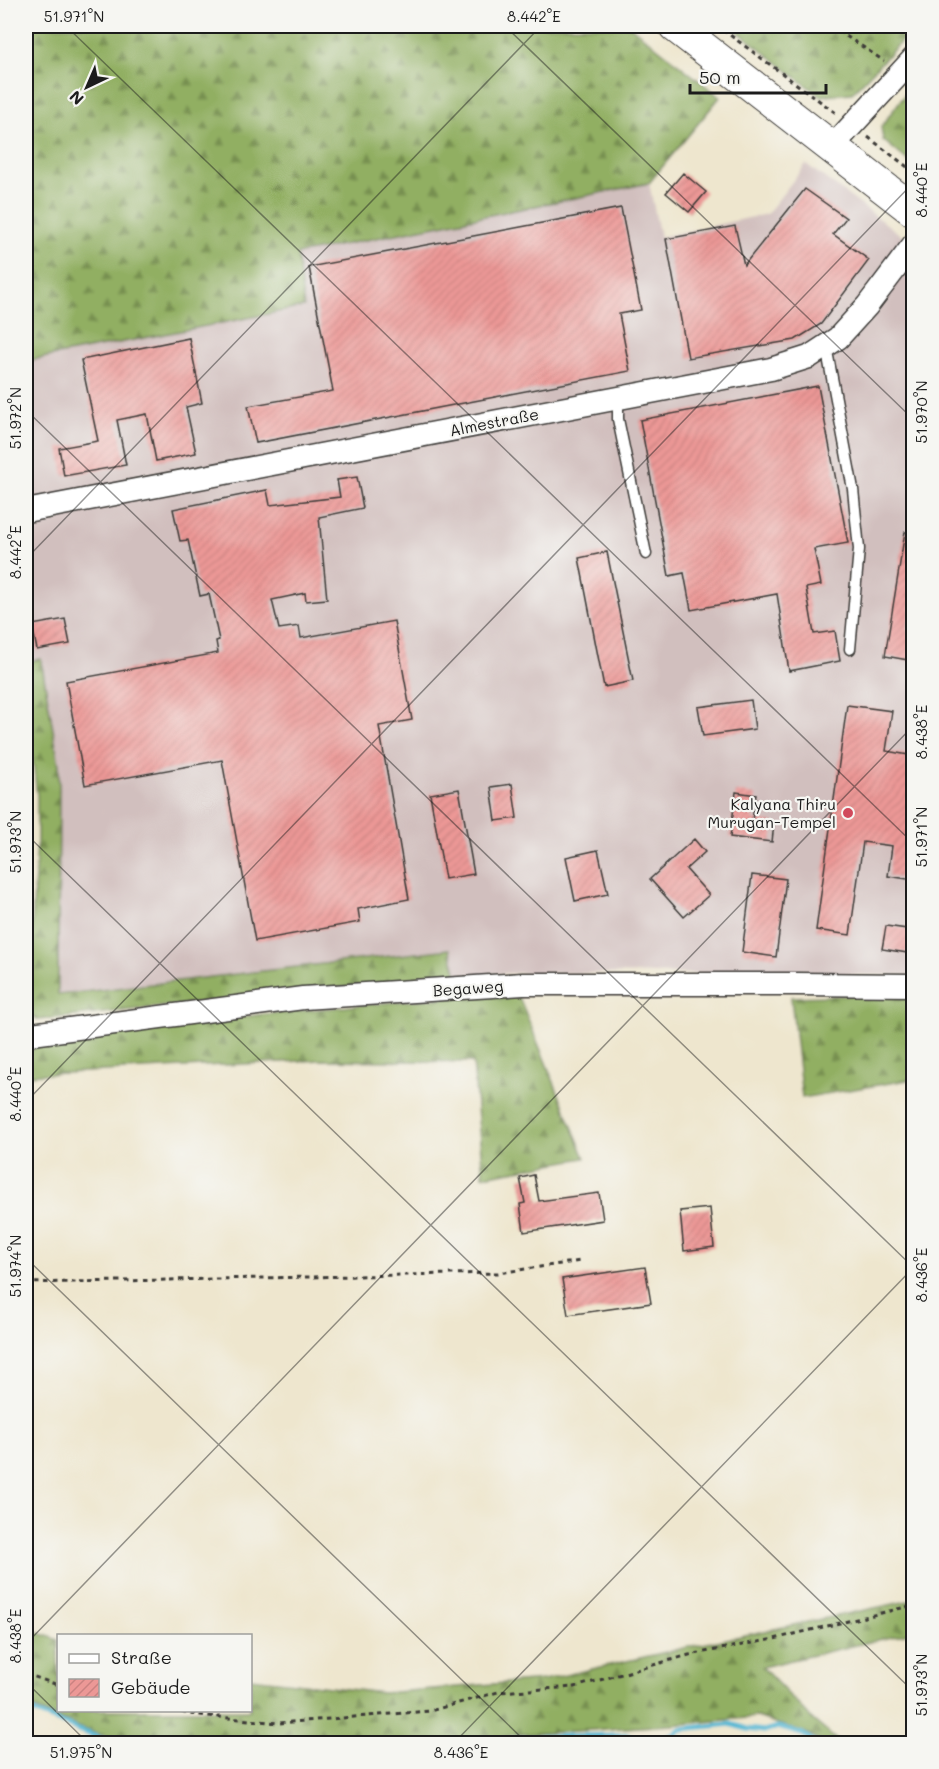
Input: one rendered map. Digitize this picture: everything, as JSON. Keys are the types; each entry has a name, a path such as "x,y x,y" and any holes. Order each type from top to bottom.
{"main road":[{"path":"675,26 914,211"}],"street":[{"path":"831,148 907,65"},
{"name":"Almestraße","path":"26,511 771,369 809,357 838,338 867,306 914,244"},
{"name":"Begaweg","path":"26,1033 303,998 523,984 914,986"}],"lane":[{"path":"826,345 853,489 859,549 850,649"},
{"path":"618,399 618,419 646,554"}],"path":[{"path":"717,26 914,172"},
{"path":"831,26 907,65"},
{"path":"26,1283 498,1273 581,1262"},
{"path":"181,1712 279,1723 430,1711 498,1692 575,1687 689,1655 774,1639 914,1605"},
{"path":"26,1674 57,1685"}],"shaded area":[{"path":"806,164 913,244 913,975 523,973 457,975 449,949 58,995 59,765 41,659 26,662 26,361 304,307 297,254 649,183 660,237 767,214"}],"green space":[{"path":"26,26 630,26 720,97 649,183 297,254 304,307 26,361"},
{"path":"731,26 913,26 914,28 852,93 820,96"},
{"path":"913,83 913,165 883,140 881,127"},
{"path":"41,659 59,765 58,995 450,949 457,975 38,1020 29,1013 27,1006 37,842 37,795 26,705 26,662"},
{"path":"913,994 913,1079 802,1098 791,997"},
{"path":"461,996 519,997 585,1158 483,1176 473,1062 322,1060 26,1075 27,1056 41,1043 265,1014"},
{"path":"913,1600 913,1632 762,1667 813,1720 840,1743 825,1743 806,1733 757,1717 512,1735 472,1744 137,1744 91,1732 26,1705 26,1628 57,1640 57,1712 252,1712 252,1678 383,1693 544,1680"}],"building":[{"path":"683,173 706,192 689,212 666,193"},
{"path":"805,189 846,218 833,234 869,260 821,324 795,340 688,358 666,239 735,226 744,265"},
{"path":"621,208 641,310 619,314 630,371 256,443 248,406 333,391 309,267"},
{"path":"189,338 202,403 186,407 196,453 156,461 147,414 117,420 126,465 64,476 59,448 98,441 81,360"},
{"path":"818,386 848,543 814,549 821,585 806,588 814,634 835,631 840,661 789,671 777,594 691,610 684,573 669,576 640,420"},
{"path":"357,477 363,508 319,517 327,599 306,601 305,593 272,600 279,629 299,626 301,638 394,621 412,720 379,726 409,899 358,909 360,922 255,941 222,760 85,785 66,681 218,653 216,641 219,640 209,594 200,596 188,540 180,541 173,509 267,490 270,505 340,497 337,480"},
{"path":"905,532 914,532 914,592 907,631 914,632 914,661 885,656"},
{"path":"607,552 633,681 604,687 579,558"},
{"path":"65,619 70,644 37,650 32,625"},
{"path":"751,700 755,729 703,736 698,707"},
{"path":"847,705 892,711 886,751 914,756 914,880 888,876 892,846 863,842 850,935 816,930"},
{"path":"512,784 517,818 496,821 491,787"},
{"path":"459,789 474,874 445,879 430,794"},
{"path":"736,792 756,795 752,820 774,823 772,842 730,837"},
{"path":"694,839 705,852 686,869 709,895 684,917 650,879"},
{"path":"598,850 608,894 575,901 566,857"},
{"path":"752,875 786,879 776,957 742,952"},
{"path":"886,926 914,930 914,954 882,949"},
{"path":"534,1175 539,1201 599,1193 603,1220 524,1232 520,1204 525,1203 520,1178"},
{"path":"710,1208 714,1247 684,1251 680,1211"},
{"path":"645,1267 651,1303 568,1315 562,1279"}],"waterway":[{"path":"26,1709 115,1744"},
{"path":"485,1744 555,1736 626,1735 635,1739 664,1737 674,1735 680,1729 730,1724 764,1731 778,1727 803,1734 817,1744"}],"place":[{"name":"Kalyana Thiru Murugan-Tempel","path":"848,813"}]}
